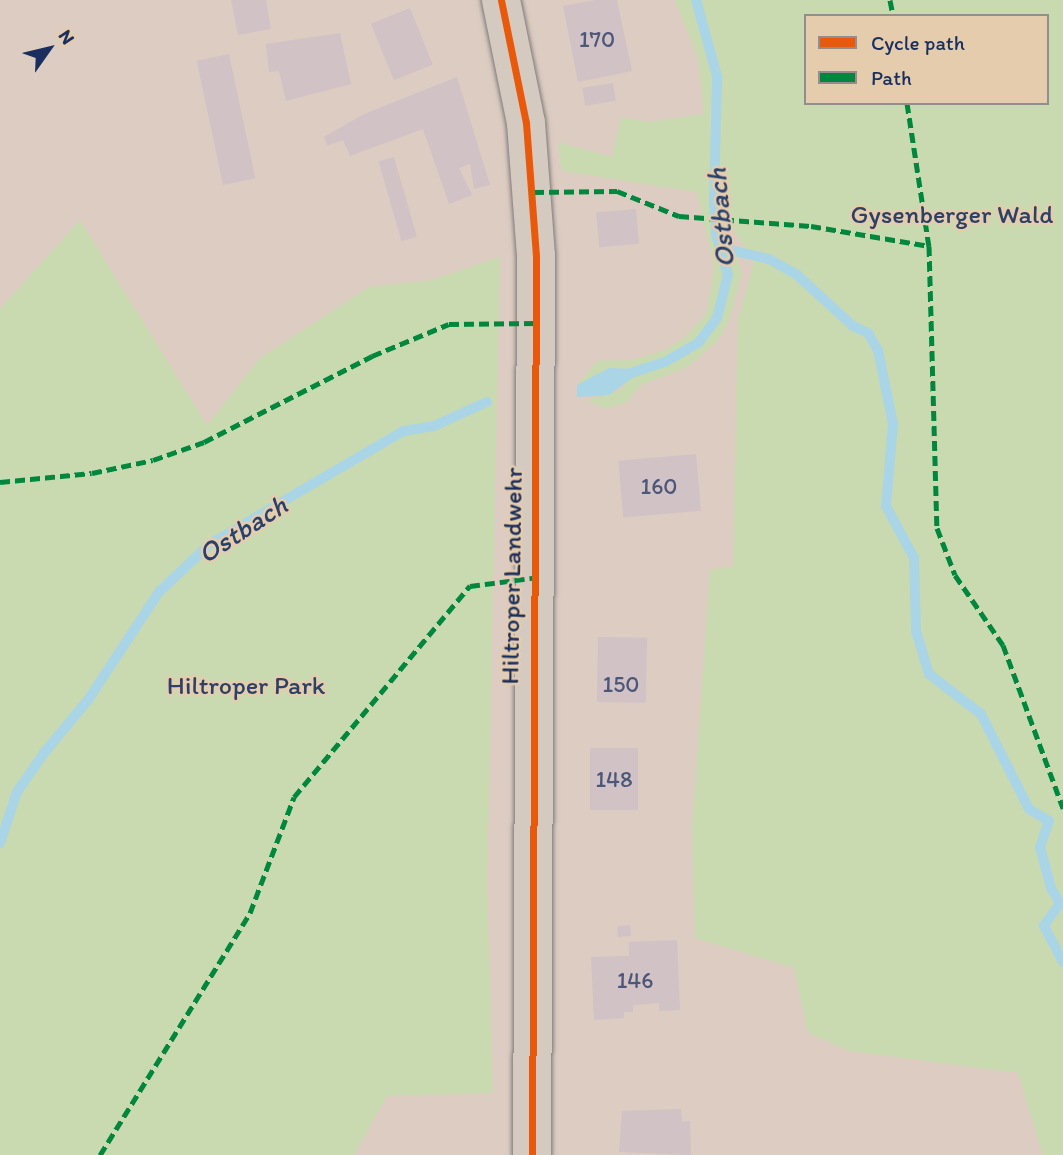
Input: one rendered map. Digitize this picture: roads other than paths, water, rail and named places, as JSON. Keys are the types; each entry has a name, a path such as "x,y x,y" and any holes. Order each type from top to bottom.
{"street":[{"name":"Hiltroper Landwehr","path":"501,0 526,123 536,256 532,1155"}],"water":[{"path":"609,368 633,369 634,377 609,395 577,397 577,385"}],"waterway":[{"name":"Ostbach","path":"619,377 665,362 699,342 717,318 728,275 716,234 714,203 717,76 696,0"},
{"path":"722,248 769,259 796,274 853,326 868,333 878,350 893,424 886,506 914,558 916,631 929,674 981,714 1029,809 1049,821 1040,847 1051,888 1060,903 1044,926 1063,962"},
{"name":"Ostbach","path":"0,843 17,792 44,753 88,700 159,592 210,544 403,431 434,426 487,402"}],"park label":[{"name":"Gysenberger Wald","path":"952,215"},
{"name":"Hiltroper Park","path":"246,686"}]}
